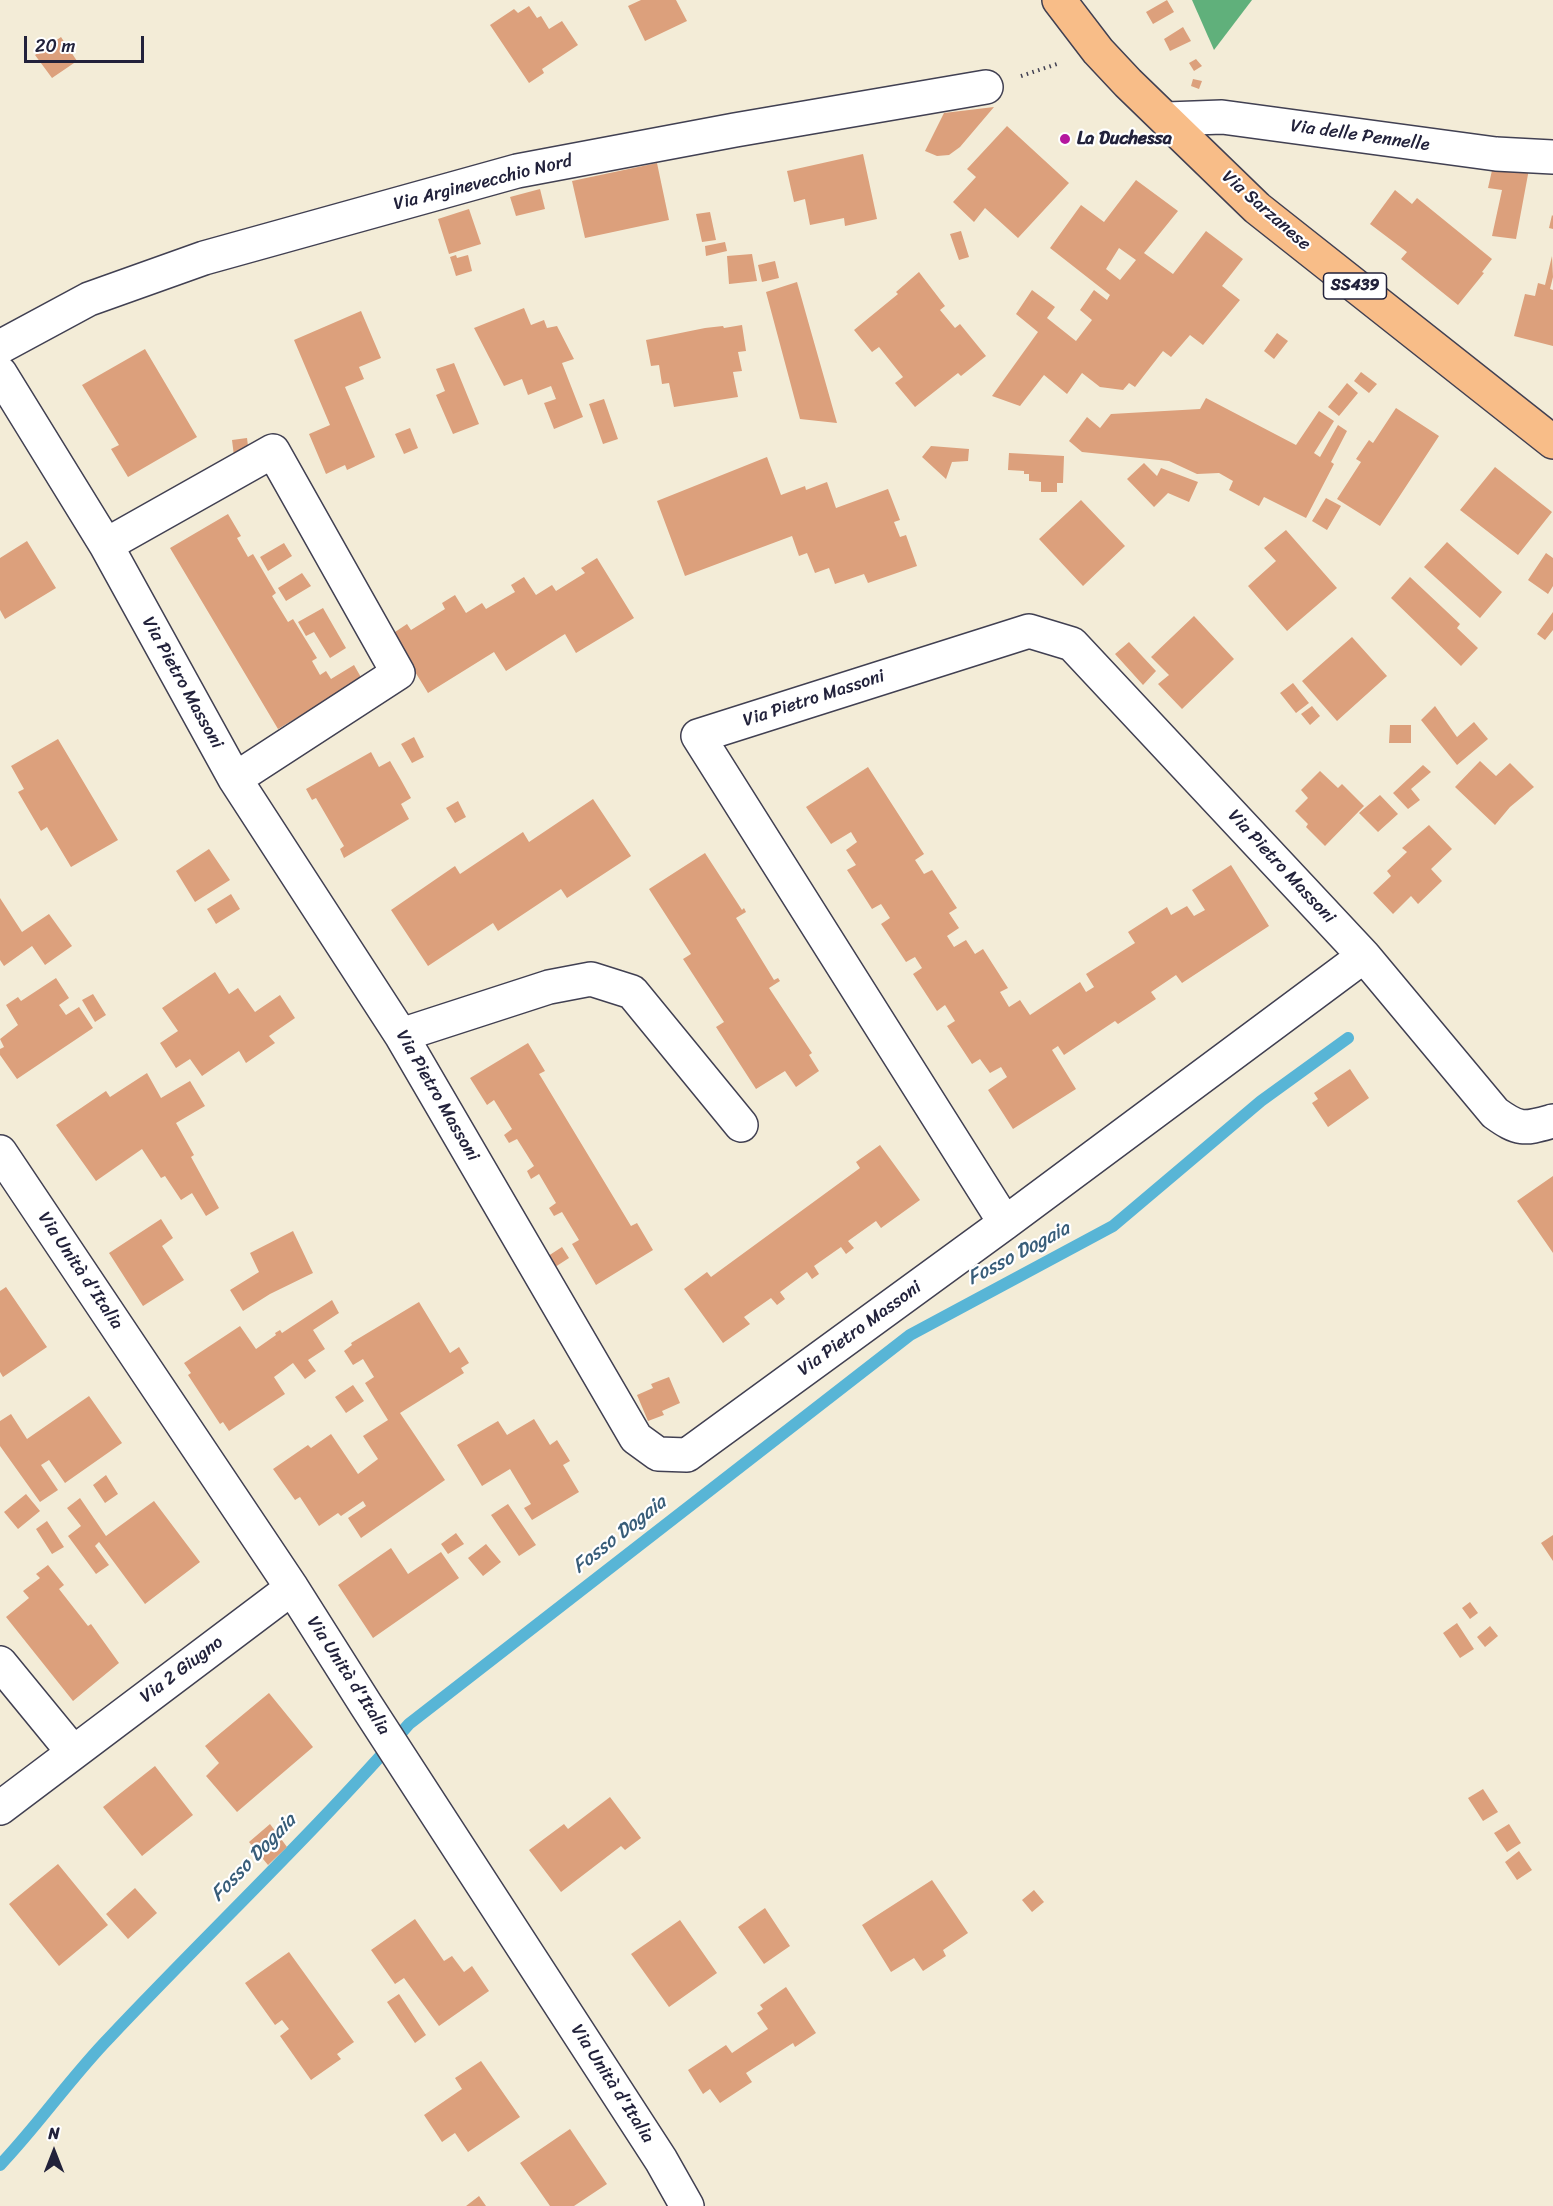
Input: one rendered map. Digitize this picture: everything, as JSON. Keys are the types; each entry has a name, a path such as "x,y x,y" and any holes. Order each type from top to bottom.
{"main road":[{"name":"Via Sarzanese","path":"1059,0 1098,51 1128,83 1257,208 1553,442"}],"street":[{"name":"Via Arginevecchio Nord","path":"0,347 89,299 204,258 517,171 735,130 986,87"},
{"name":"Via delle Pennelle","path":"1167,119 1222,117 1496,154 1553,157"},
{"name":"Via Pietro Massoni","path":"0,373 106,545 235,779 401,1035 636,1438 658,1454 687,1455 1005,1223 1364,956"},
{"path":"106,545 273,451 398,673 235,779"},
{"name":"Via Pietro Massoni","path":"1005,1223 698,736 1029,631 1072,644 1364,956 1496,1113 1515,1127 1533,1126 1553,1121"},
{"path":"401,1035 549,987 591,979 632,992 741,1125"},
{"name":"Via Unità d'Italia","path":"0,1152 292,1588 661,2160 687,2206"},
{"name":"Via 2 Giugno","path":"0,1808 292,1588"},
{"path":"0,1663 73,1752"}],"path":[{"path":"986,87 1098,51"}],"green space":[{"path":"1192,0 1252,0 1214,50"}],"building":[{"path":"641,0 676,0 687,21 645,41 628,6"},
{"path":"1167,0 1174,12 1153,24 1146,12"},
{"path":"529,6 537,18 541,16 549,29 562,21 578,45 542,69 544,73 529,83 490,25 514,9 518,13"},
{"path":"1183,27 1191,41 1170,51 1164,39"},
{"path":"61,37 77,61 52,78 35,55"},
{"path":"1196,59 1202,66 1194,71 1189,63"},
{"path":"1193,79 1202,81 1199,89 1191,86"},
{"path":"994,107 960,147 949,155 937,156 925,151 944,113"},
{"path":"1007,126 1069,183 1018,238 985,208 974,222 953,202 976,177 967,169"},
{"path":"863,154 877,219 845,226 844,218 810,225 805,199 794,202 787,171"},
{"path":"657,163 669,220 585,238 572,181"},
{"path":"1493,166 1529,169 1516,239 1492,236 1502,190 1488,188"},
{"path":"1136,180 1178,211 1144,253 1173,274 1206,231 1243,259 1222,286 1240,300 1203,345 1190,335 1171,357 1163,351 1135,387 1129,383 1123,390 1100,387 1082,373 1067,394 1044,375 1020,406 992,396 1038,332 1016,314 1032,290 1055,307 1047,318 1076,341 1092,320 1080,310 1094,290 1107,300 1110,295 1050,248 1081,205 1104,222","holes":["1119,248 1136,260 1120,280 1106,269"]},
{"path":"540,189 545,209 516,216 510,197"},
{"path":"1395,190 1412,204 1417,198 1492,259 1482,272 1484,273 1458,305 1401,259 1407,252 1370,224"},
{"path":"469,209 481,244 449,254 438,219"},
{"path":"710,212 716,240 702,242 696,214"},
{"path":"1553,216 1553,229 1549,228"},
{"path":"961,231 969,257 959,260 950,234"},
{"path":"725,242 727,251 706,256 705,246"},
{"path":"752,254 757,281 729,284 727,256"},
{"path":"456,255 457,258 468,255 472,271 456,276 450,257"},
{"path":"1552,256 1553,277 1550,289 1553,290 1553,346 1514,336 1525,294 1535,296 1538,283 1545,285"},
{"path":"775,261 779,278 762,282 758,265"},
{"path":"919,272 945,306 940,310 955,328 960,324 986,356 961,376 958,373 915,407 895,383 903,377 879,347 872,352 854,330 898,294 896,292"},
{"path":"797,282 837,423 800,419 766,292"},
{"path":"524,308 531,325 544,320 547,328 557,326 574,359 562,363 583,417 554,429 544,403 556,399 551,386 528,395 522,379 504,386 474,328"},
{"path":"361,311 381,358 359,367 364,379 345,387 375,457 347,470 345,465 326,474 309,434 330,425 294,340"},
{"path":"742,325 746,351 738,352 742,371 733,372 738,397 674,407 669,383 662,384 659,365 651,366 646,340 705,328"},
{"path":"1277,333 1288,341 1274,359 1264,351"},
{"path":"145,349 197,437 128,477 111,449 119,445 82,385"},
{"path":"454,363 479,424 453,434 436,395 445,391 436,369"},
{"path":"1361,372 1377,384 1369,393 1354,381"},
{"path":"1347,383 1358,393 1339,416 1328,407"},
{"path":"1206,398 1296,445 1319,411 1334,421 1314,453 1320,457 1338,425 1347,431 1331,462 1334,464 1306,518 1264,497 1259,506 1229,490 1233,481 1219,473 1197,474 1169,461 1082,452 1069,441 1087,417 1100,428 1111,414 1200,409"},
{"path":"604,399 618,439 603,444 589,404"},
{"path":"1396,408 1439,436 1380,526 1337,499 1361,462 1356,459 1369,440 1373,443"},
{"path":"410,428 418,448 404,454 395,434"},
{"path":"247,438 249,454 234,456 232,440"},
{"path":"931,446 969,449 968,461 952,462 946,479 922,457"},
{"path":"1009,453 1064,456 1063,483 1057,483 1057,492 1041,492 1041,482 1029,481 1029,474 1024,474 1024,471 1008,470"},
{"path":"767,457 781,495 805,486 806,490 827,482 836,508 888,489 900,520 894,522 900,537 906,535 917,566 868,583 864,574 835,584 829,568 815,573 807,553 799,556 792,536 685,576 657,501"},
{"path":"1144,463 1157,476 1161,468 1198,482 1189,502 1168,493 1154,507 1127,479"},
{"path":"1495,467 1552,512 1518,555 1460,510"},
{"path":"1326,498 1341,506 1327,530 1312,521"},
{"path":"1081,500 1125,546 1083,586 1039,539"},
{"path":"228,514 241,536 237,538 248,557 253,554 276,593 272,596 288,622 293,619 317,658 312,661 320,675 326,671 331,679 354,665 362,679 278,729 170,548"},
{"path":"1286,530 1337,588 1287,631 1248,586 1276,561 1264,548"},
{"path":"27,541 56,588 5,619 0,610 0,558"},
{"path":"1447,542 1502,592 1480,618 1424,567"},
{"path":"284,543 292,556 268,571 260,557"},
{"path":"1546,553 1553,558 1553,586 1548,594 1528,580"},
{"path":"597,558 634,618 576,653 565,634 506,671 494,652 428,693 392,634 407,624 411,630 445,609 442,603 455,595 466,613 482,603 486,609 515,592 511,585 524,577 536,595 552,585 556,591 585,573 581,568"},
{"path":"302,573 311,586 286,601 278,588"},
{"path":"1410,577 1460,624 1457,628 1478,648 1461,666 1391,598"},
{"path":"323,608 346,648 330,658 314,632 306,636 298,622"},
{"path":"1553,612 1553,630 1545,640 1537,634"},
{"path":"1194,616 1234,659 1182,709 1158,684 1169,675 1151,657"},
{"path":"1352,637 1387,676 1337,721 1302,681"},
{"path":"1129,642 1156,671 1143,685 1115,654"},
{"path":"1293,683 1309,703 1296,713 1280,693"},
{"path":"1312,706 1320,716 1310,725 1301,714"},
{"path":"1435,706 1457,737 1474,722 1488,739 1457,765 1421,720"},
{"path":"1390,725 1411,725 1411,743 1389,743"},
{"path":"414,737 424,757 412,763 401,744"},
{"path":"58,739 118,840 71,867 47,827 41,831 18,792 24,789 11,766"},
{"path":"371,752 379,767 390,761 401,780 411,798 401,804 409,819 344,858 340,849 344,846 316,798 312,800 306,789"},
{"path":"1480,761 1496,776 1510,763 1534,787 1510,807 1495,825 1455,787"},
{"path":"1423,765 1431,772 1411,789 1420,800 1408,809 1393,793"},
{"path":"868,767 924,854 915,860 924,874 932,870 957,908 949,913 959,928 947,936 954,947 966,940 975,954 983,949 1008,988 1000,992 1009,1007 1020,1000 1030,1015 1080,982 1086,992 1094,987 1086,974 1135,943 1128,932 1167,907 1171,915 1187,906 1194,916 1205,910 1192,890 1231,865 1269,926 1182,983 1176,975 1151,992 1156,999 1118,1024 1115,1021 1064,1055 1058,1046 1052,1050 1076,1089 1013,1129 988,1090 1007,1077 1001,1067 990,1073 980,1059 972,1064 947,1026 955,1021 945,1005 937,1011 913,974 922,968 915,957 906,962 881,924 890,918 881,904 872,909 847,870 856,865 846,850 857,842 851,832 831,844 806,807"},
{"path":"1320,771 1338,788 1342,784 1364,806 1325,846 1306,827 1308,824 1295,811 1308,798 1301,790"},
{"path":"1380,795 1398,814 1378,832 1359,813"},
{"path":"593,799 631,856 567,898 561,889 498,931 493,923 428,966 391,910 455,866 460,874 523,832 529,842"},
{"path":"458,801 466,817 455,823 446,808"},
{"path":"1429,825 1452,849 1431,869 1442,881 1418,904 1411,896 1393,914 1373,893 1391,876 1387,871 1407,852 1402,848"},
{"path":"209,849 230,880 195,902 176,871"},
{"path":"705,853 742,910 744,908 746,912 736,918 774,980 778,978 780,981 769,988 812,1053 809,1055 819,1071 796,1087 785,1071 756,1089 716,1027 724,1022 683,959 691,954 649,889"},
{"path":"231,894 240,909 216,924 207,909"},
{"path":"0,898 22,932 49,914 72,946 45,965 32,946 4,966 0,960"},
{"path":"215,972 229,994 238,988 255,1012 280,995 295,1018 269,1036 275,1043 246,1063 239,1051 202,1076 190,1059 176,1068 160,1043 178,1031 162,1008"},
{"path":"56,978 69,998 59,1005 66,1015 79,1007 93,1028 17,1079 0,1055 0,1049 4,1047 0,1039 18,1025 6,1005 18,997 21,1001"},
{"path":"93,994 106,1015 95,1022 82,1000"},
{"path":"528,1043 545,1071 539,1074 631,1226 637,1223 653,1250 596,1285 572,1244 579,1240 562,1212 554,1216 549,1208 556,1203 539,1174 531,1179 527,1171 534,1166 517,1139 509,1143 504,1135 512,1129 494,1100 487,1105 470,1078"},
{"path":"1350,1069 1369,1098 1328,1127 1312,1103 1318,1099 1314,1093"},
{"path":"147,1073 161,1098 190,1081 205,1106 176,1123 194,1155 191,1157 219,1208 206,1216 192,1193 181,1200 165,1176 161,1178 142,1149 96,1181 56,1125 106,1091 110,1097"},
{"path":"880,1145 920,1200 881,1228 876,1221 848,1241 854,1248 846,1254 841,1247 814,1266 819,1274 812,1279 807,1272 780,1292 785,1299 777,1305 771,1298 744,1317 750,1324 723,1343 684,1289 707,1272 711,1277 860,1168 856,1162"},
{"path":"1553,1176 1553,1253 1517,1201"},
{"path":"161,1219 173,1238 162,1246 184,1280 143,1306 109,1253"},
{"path":"293,1231 313,1273 270,1294 243,1311 230,1290 259,1272 250,1253"},
{"path":"562,1247 569,1258 552,1269 545,1258"},
{"path":"6,1287 47,1347 3,1377 0,1372 0,1291"},
{"path":"332,1300 339,1313 313,1330 325,1349 308,1360 316,1371 305,1379 293,1363 274,1377 285,1394 229,1431 223,1422 220,1424 188,1375 191,1373 184,1363 240,1326 256,1349 276,1335 275,1333 280,1330 282,1333"},
{"path":"419,1302 450,1353 459,1347 469,1363 461,1368 464,1373 400,1413 445,1480 361,1538 348,1518 366,1506 363,1501 341,1516 338,1513 319,1526 300,1497 295,1500 273,1469 308,1445 311,1448 331,1434 358,1474 378,1459 363,1436 388,1420 365,1383 374,1377 363,1359 353,1365 344,1351 352,1345 351,1343"},
{"path":"669,1377 680,1403 662,1411 664,1415 648,1421 637,1395 653,1388 651,1384"},
{"path":"353,1385 364,1401 346,1413 335,1397"},
{"path":"89,1396 122,1443 65,1483 49,1460 41,1465 58,1490 40,1502 0,1446 0,1421 11,1414 27,1439"},
{"path":"534,1419 550,1445 557,1440 570,1461 563,1465 579,1492 532,1520 524,1508 531,1504 510,1469 482,1486 457,1445 498,1421 507,1435"},
{"path":"106,1475 118,1494 105,1503 93,1485"},
{"path":"26,1494 40,1511 18,1529 4,1512"},
{"path":"80,1498 106,1536 154,1501 200,1562 145,1604 99,1542 95,1546 109,1565 96,1574 68,1536 81,1526 67,1508"},
{"path":"508,1504 536,1545 519,1556 491,1515"},
{"path":"47,1521 64,1547 52,1554 36,1529"},
{"path":"456,1533 464,1544 448,1554 441,1544"},
{"path":"1553,1535 1553,1561 1541,1543"},
{"path":"486,1544 501,1562 483,1576 468,1558"},
{"path":"391,1548 408,1574 441,1552 459,1578 373,1638 338,1585"},
{"path":"48,1565 64,1585 59,1589 88,1626 91,1624 119,1663 73,1701 6,1617 29,1598 23,1591 40,1578 36,1574"},
{"path":"1470,1602 1478,1613 1470,1619 1462,1608"},
{"path":"1457,1623 1474,1649 1460,1658 1443,1633"},
{"path":"1490,1626 1498,1636 1485,1647 1477,1637"},
{"path":"269,1693 313,1747 237,1812 206,1776 219,1763 205,1746"},
{"path":"155,1766 193,1815 142,1856 103,1807"},
{"path":"1483,1789 1498,1812 1483,1821 1468,1798"},
{"path":"610,1797 641,1838 625,1850 621,1846 561,1892 529,1850 564,1824 568,1829"},
{"path":"270,1824 287,1847 268,1865 249,1842"},
{"path":"1509,1824 1521,1843 1507,1852 1494,1833"},
{"path":"1519,1851 1532,1870 1517,1880 1505,1862"},
{"path":"58,1864 108,1925 59,1966 9,1904"},
{"path":"932,1880 968,1933 943,1950 946,1956 923,1971 914,1958 891,1972 862,1925"},
{"path":"135,1888 157,1913 128,1939 106,1914"},
{"path":"1034,1890 1044,1902 1032,1912 1022,1900"},
{"path":"765,1908 790,1946 764,1964 738,1927"},
{"path":"415,1919 444,1961 452,1956 464,1972 472,1966 489,1991 439,2026 404,1978 395,1984 371,1950"},
{"path":"680,1920 717,1973 669,2007 631,1954"},
{"path":"289,1952 354,2042 337,2054 341,2059 311,2080 280,2036 289,2029 282,2020 275,2025 245,1983"},
{"path":"786,1987 816,2033 795,2047 793,2043 746,2073 752,2082 720,2103 710,2089 703,2094 688,2070 726,2045 732,2053 768,2029 757,2013 763,2009 760,2005"},
{"path":"399,1994 426,2035 415,2043 387,2002"},
{"path":"481,2061 520,2117 468,2152 455,2133 442,2142 424,2115 462,2089 455,2078"},
{"path":"570,2129 607,2184 574,2206 550,2206 520,2163"},
{"path":"479,2196 486,2206 466,2206"}],"waterway":[{"name":"Fosso Dogaia","path":"0,2165 96,2052 336,1804 409,1724 910,1335 1113,1226 1261,1101 1348,1038"}],"place":[{"name":"La Duchessa","path":"1065,139"}]}
